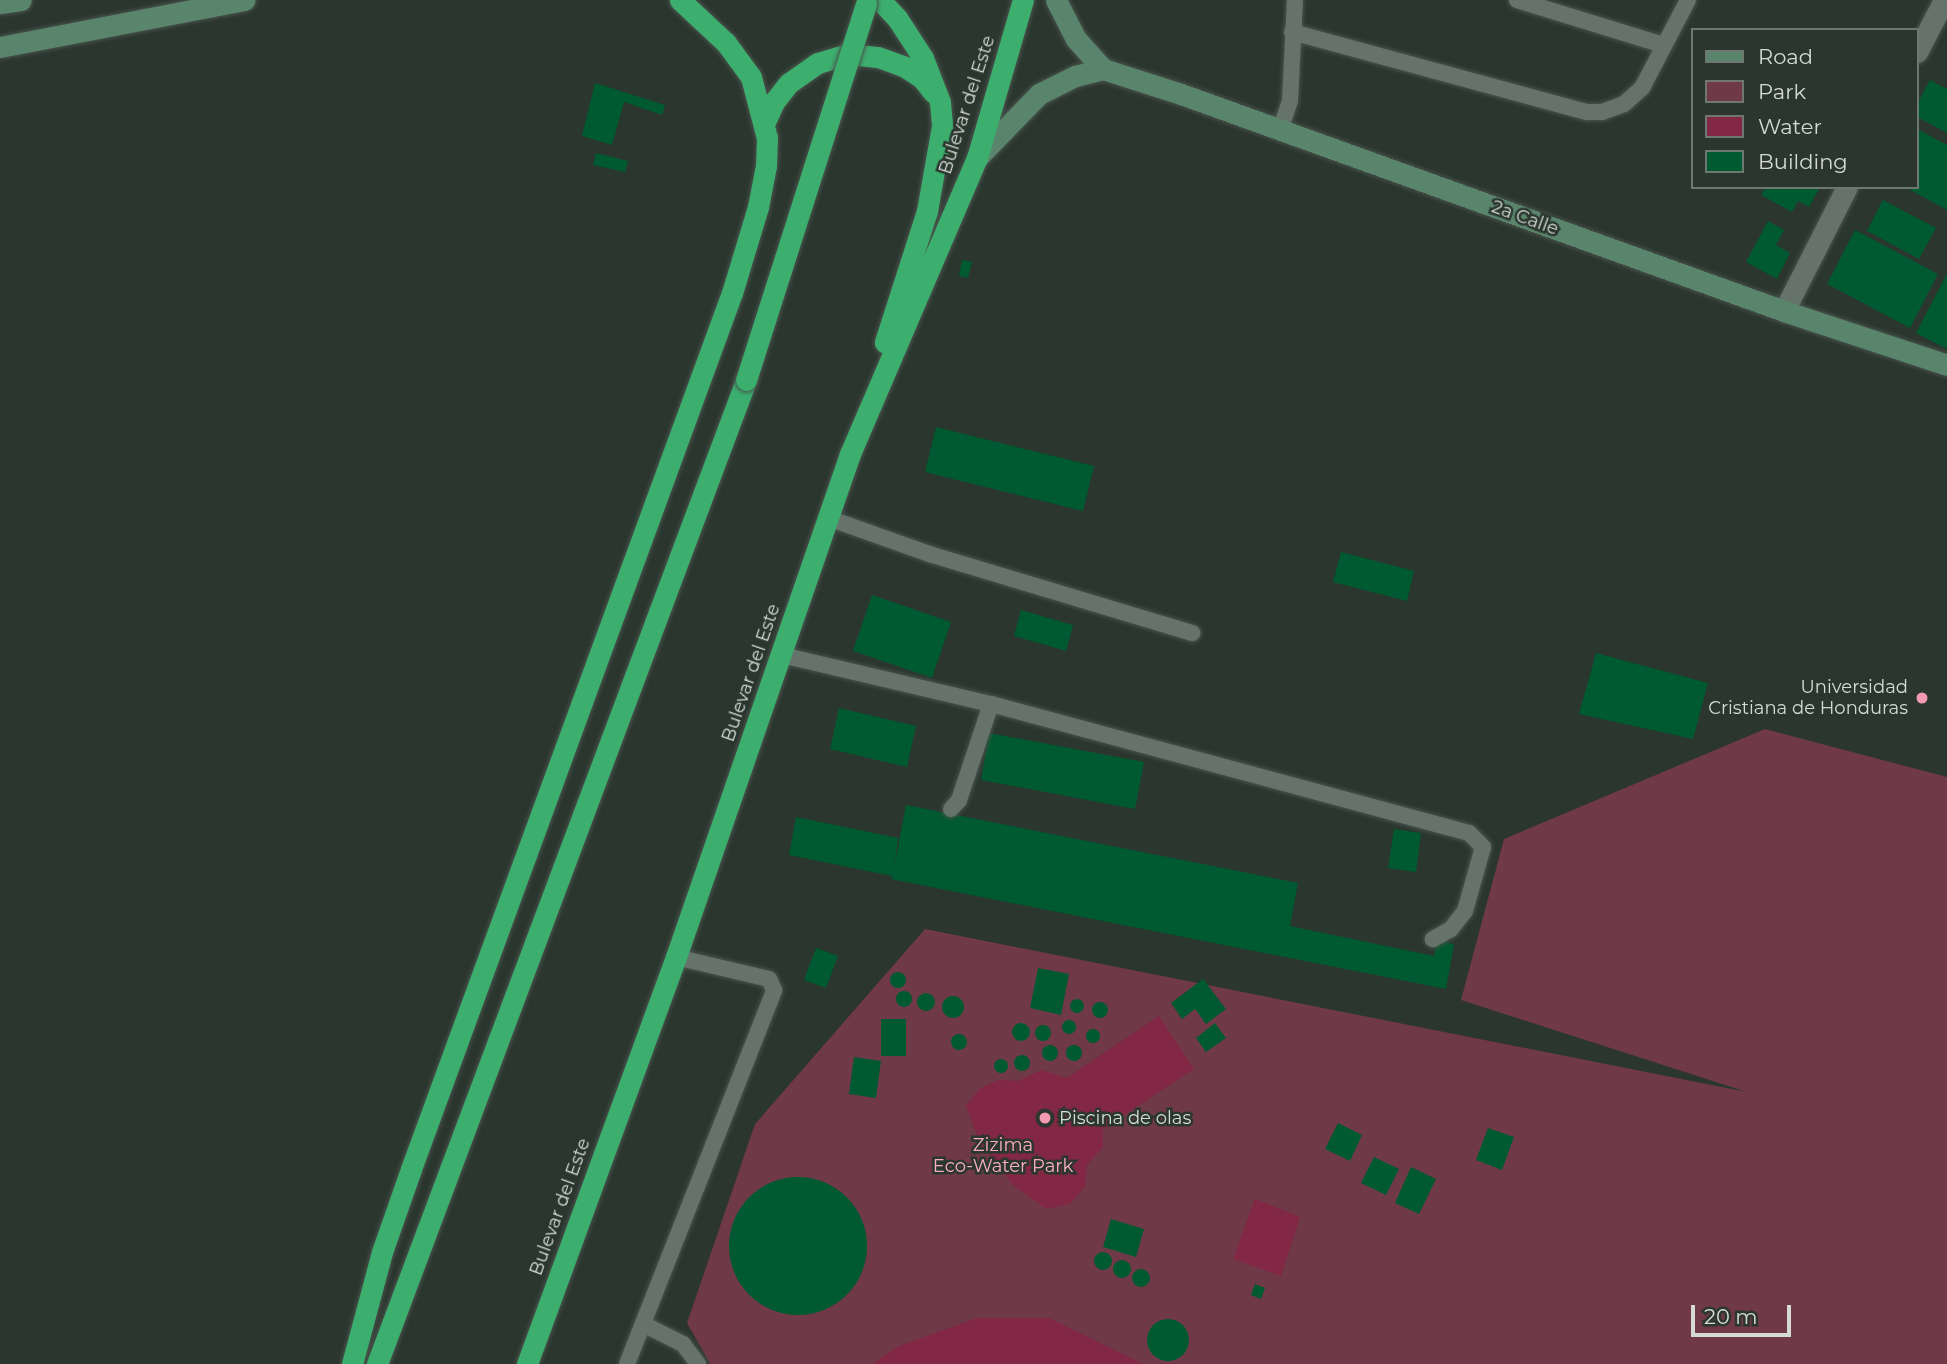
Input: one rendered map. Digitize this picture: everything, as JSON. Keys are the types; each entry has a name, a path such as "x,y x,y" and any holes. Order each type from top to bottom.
{"highway":[{"path":"352,1364 382,1252 411,1168 732,293 763,188 767,138 765,122 751,77 726,43 680,0"},
{"path":"377,1364 746,380 867,0"},
{"path":"850,454 926,211 942,126 940,102 912,38 880,0"},
{"name":"Bulevar del Este","path":"527,1364 676,957 850,454 977,158 1023,0"},
{"path":"765,122 782,90 796,78 818,62 848,54 878,57 905,67 922,78 940,102"}],"street":[{"path":"0,3 21,0"},
{"path":"0,47 245,0"},
{"name":"2a Calle","path":"1056,0 1076,39 1103,69 1784,311 1947,365"},
{"path":"1919,48 1944,0"},
{"path":"977,158 1039,94 1075,76 1103,69"},
{"path":"1784,311 1846,189"}],"lane":[{"path":"1280,130 1290,101 1295,0"},
{"path":"1517,0 1663,45"},
{"path":"1292,32 1594,112 1624,104 1642,88 1688,0"},
{"path":"828,518 929,554 1192,633"},
{"path":"782,655 990,704 1469,833 1483,847 1465,911 1451,929 1433,939"},
{"path":"951,809 959,800 990,704"},
{"path":"627,1364 774,990 769,979 676,957"},
{"path":"643,1324 684,1344 698,1364"}],"green space":[{"name":"Zizima Eco-Water Park","path":"1765,729 1947,777 1947,1364 710,1364 687,1323 755,1124 925,929 1747,1092 1461,1000 1504,839"}],"water":[{"name":"Piscina de olas","path":"1159,1016 1194,1069 1103,1129 1103,1147 1087,1165 1085,1186 1070,1204 1046,1209 1014,1186 980,1143 966,1106 979,1089 998,1080 1018,1081 1042,1070 1067,1078"},
{"path":"1255,1199 1300,1217 1281,1276 1233,1259"},
{"path":"977,1318 1049,1318 1143,1364 872,1364 899,1346"}],"building":[{"path":"1930,80 1947,89 1947,133 1919,118 1919,100"},
{"path":"595,83 665,105 662,115 624,102 612,145 582,136"},
{"path":"1919,130 1947,145 1947,210 1909,189 1919,189"},
{"path":"596,153 628,161 625,172 593,165"},
{"path":"1765,189 1819,189 1809,207 1798,201 1792,212 1761,195"},
{"path":"1883,200 1936,228 1919,259 1867,231"},
{"path":"1768,221 1784,230 1776,245 1790,253 1777,279 1746,262"},
{"path":"1855,230 1938,274 1910,328 1827,284"},
{"path":"962,260 972,262 968,278 959,276"},
{"path":"1947,274 1947,349 1916,333"},
{"path":"936,427 1094,466 1083,511 925,472"},
{"path":"1341,552 1414,571 1407,601 1333,582"},
{"path":"872,595 951,622 932,678 853,651"},
{"path":"1021,610 1073,625 1066,651 1014,636"},
{"path":"1596,653 1708,683 1693,739 1579,714"},
{"path":"839,708 916,726 907,767 830,749"},
{"path":"989,733 1144,762 1135,809 981,780"},
{"path":"906,805 1298,883 1290,926 1434,956 1437,940 1454,944 1446,989 891,879 892,876 789,855 796,817 898,838 894,867"},
{"path":"1394,829 1421,833 1416,872 1388,868"},
{"path":"816,948 838,956 826,988 804,980"},
{"path":"1038,968 1069,974 1061,1015 1030,1008"},
{"path":"898,972 904,974 904,986 898,988 892,986 890,980 892,974"},
{"path":"1203,979 1226,1009 1206,1024 1195,1009 1182,1019 1171,1003"},
{"path":"901,991 907,991 912,999 910,1005 901,1007 896,1002 896,996"},
{"path":"926,993 932,996 935,1002 932,1008 926,1011 920,1008 917,1002 920,996"},
{"path":"953,996 961,999 964,1007 961,1015 953,1018 945,1015 942,1007 945,999"},
{"path":"1074,999 1080,999 1084,1006 1080,1013 1074,1013 1070,1009 1070,1003"},
{"path":"1100,1002 1106,1004 1106,1016 1100,1018 1094,1016 1092,1010 1094,1004"},
{"path":"881,1019 906,1019 906,1056 881,1056"},
{"path":"1069,1020 1074,1022 1074,1032 1069,1034 1064,1032 1062,1027 1064,1022"},
{"path":"1021,1023 1027,1026 1030,1032 1027,1038 1021,1041 1015,1038 1012,1032 1015,1026"},
{"path":"1215,1023 1226,1038 1206,1052 1196,1038"},
{"path":"1043,1025 1051,1033 1043,1041 1035,1033"},
{"path":"1090,1029 1096,1029 1100,1036 1096,1043 1090,1043 1086,1039 1086,1033"},
{"path":"959,1034 965,1036 965,1048 959,1050 953,1048 951,1042 953,1036"},
{"path":"1050,1045 1056,1047 1056,1059 1050,1061 1044,1059 1042,1053 1044,1047"},
{"path":"1074,1045 1082,1053 1074,1061 1066,1053"},
{"path":"1022,1055 1030,1063 1022,1071 1014,1063"},
{"path":"854,1057 881,1061 876,1098 849,1094"},
{"path":"1001,1059 1006,1061 1006,1071 1001,1073 996,1071 994,1066 996,1061"},
{"path":"1338,1123 1362,1135 1350,1161 1325,1149"},
{"path":"1488,1128 1514,1137 1502,1170 1476,1160"},
{"path":"1374,1157 1399,1169 1386,1195 1361,1183"},
{"path":"1411,1167 1436,1179 1419,1214 1395,1203"},
{"path":"798,1177 824,1182 847,1197 862,1220 867,1246 862,1272 847,1295 824,1310 798,1315 772,1310 749,1295 734,1272 729,1246 734,1220 749,1197 772,1182"},
{"path":"1111,1219 1144,1229 1136,1257 1103,1247"},
{"path":"1099,1252 1107,1252 1112,1261 1110,1268 1099,1270 1094,1265 1094,1257"},
{"path":"1118,1260 1126,1260 1131,1269 1129,1276 1118,1278 1113,1273 1113,1265"},
{"path":"1137,1269 1145,1269 1150,1278 1148,1285 1137,1287 1132,1282 1132,1274"},
{"path":"1255,1284 1265,1288 1261,1299 1251,1295"},
{"path":"1168,1319 1183,1325 1189,1340 1183,1355 1168,1361 1153,1355 1147,1340 1153,1325"}],"place":[{"name":"Universidad Cristiana de Honduras","path":"1922,698"},
{"name":"Piscina de olas","path":"1045,1118"}]}
